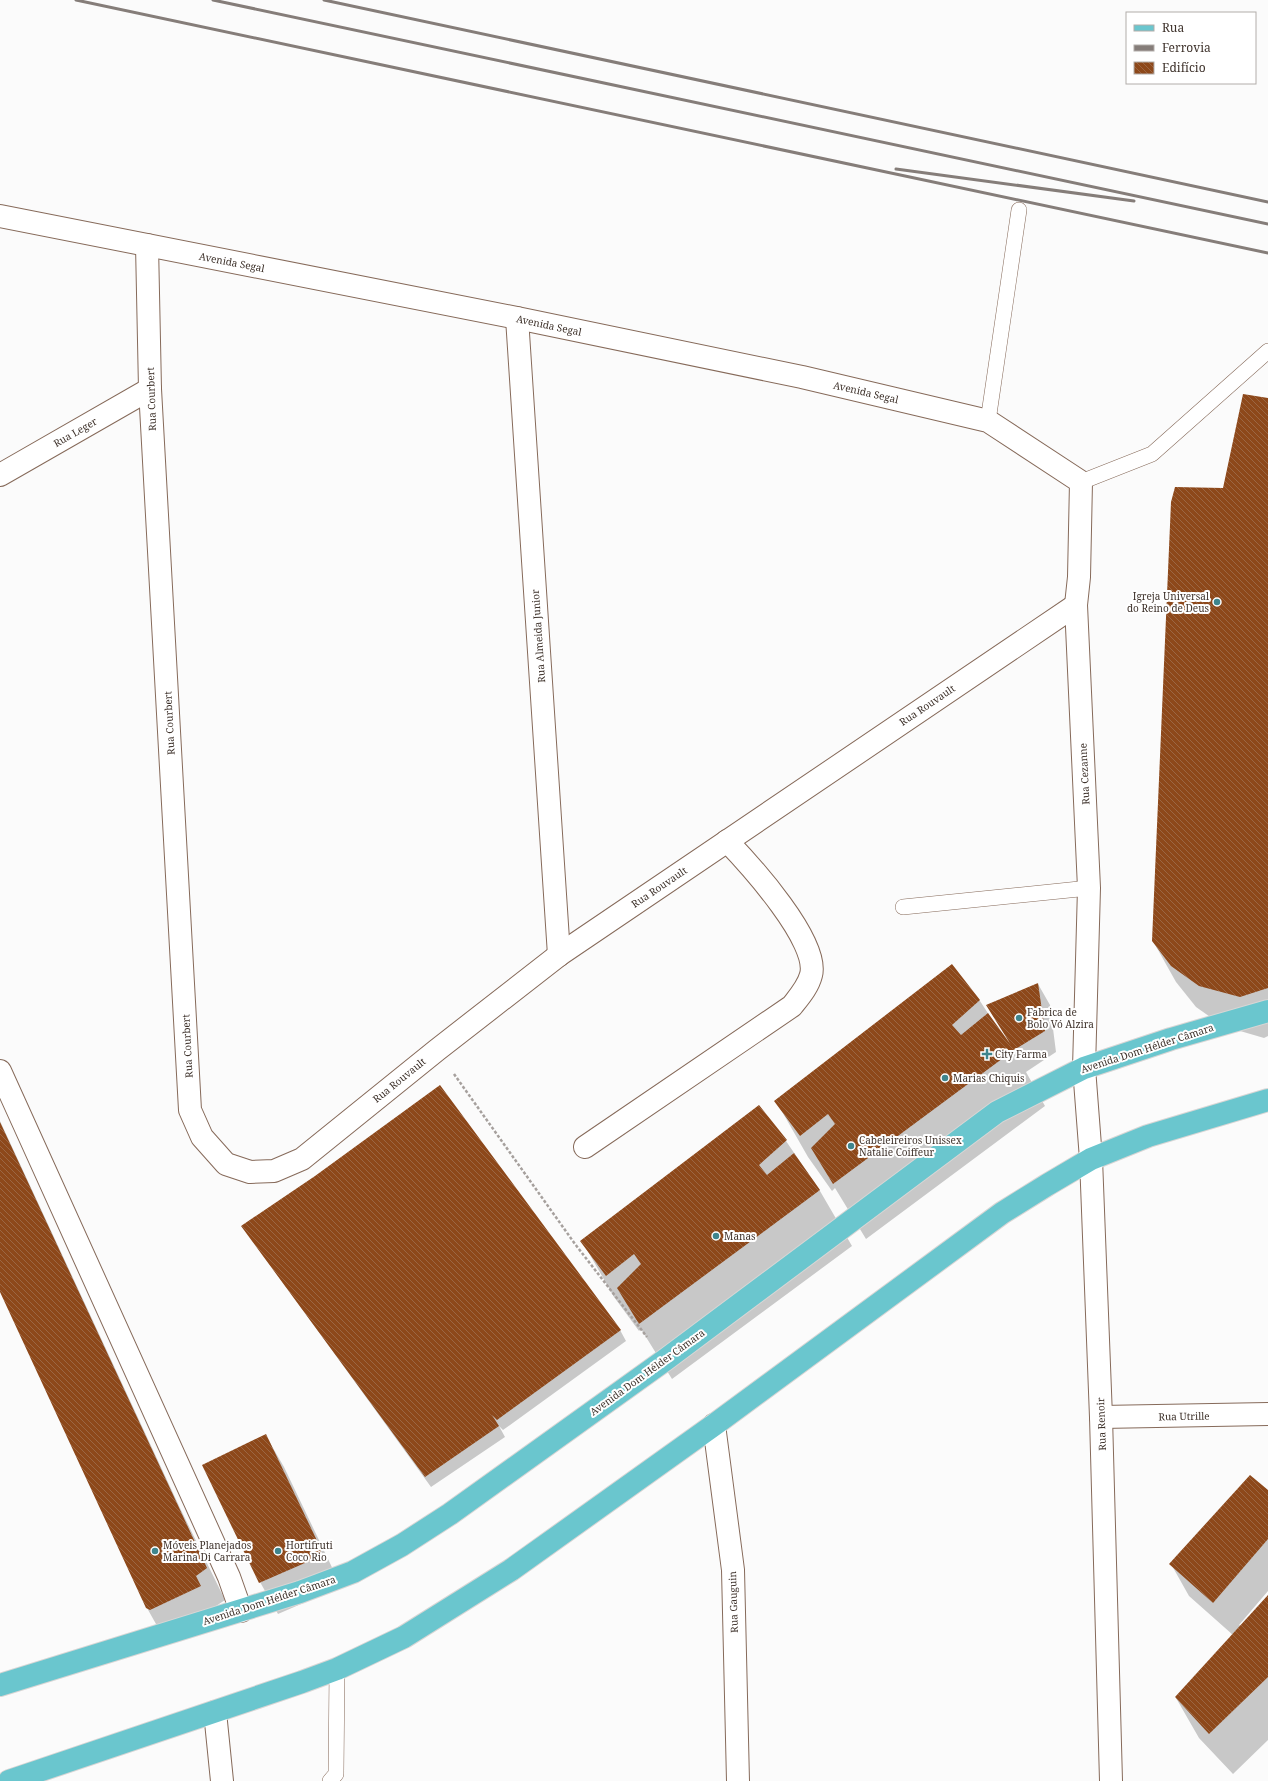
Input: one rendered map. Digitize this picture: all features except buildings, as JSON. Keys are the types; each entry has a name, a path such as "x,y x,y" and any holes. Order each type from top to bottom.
{"main road":[{"name":"Avenida Dom Hélder Câmara","path":"0,1685 241,1611 300,1592 353,1572 402,1545 450,1514 665,1360 997,1112 1084,1068 1171,1039 1268,1011"},
{"path":"9,1781 215,1712 337,1669 404,1637 511,1570 714,1425 1002,1213 1091,1159 1148,1136 1268,1100"}],"street":[{"name":"Avenida Segal","path":"0,216 517,318 802,377 988,421 1081,482"},
{"name":"Rua Courbert","path":"147,245 150,389 190,1110 202,1137 226,1164 250,1172"},
{"name":"Rua Almeida Junior","path":"517,318 559,955"},
{"name":"Rua Leger","path":"0,475 150,389"},
{"name":"Rua Cezanne","path":"1081,482 1079,576 1076,605 1089,888 1084,1068"},
{"name":"Rua Rouvault","path":"250,1172 274,1171 302,1159 437,1050 559,955 1076,605"},
{"path":"585,1147 792,1006 804,990 812,974 809,952 798,928 746,860 727,841"},
{"name":"Rua Renoir","path":"1084,1068 1091,1159 1101,1417 1111,1781"},
{"path":"0,1072 229,1577 241,1611"},
{"name":"Rua Utrille","path":"1101,1417 1268,1414"},
{"name":"Rua Gauguin","path":"714,1425 733,1570 738,1781"},
{"path":"215,1712 222,1781"}],"lane":[{"path":"988,421 1020,210"},
{"path":"1081,482 1152,454 1268,351"},
{"path":"903,906 1089,888"},
{"path":"330,1781 336,1774 337,1669"}],"path":[{"path":"437,1050 575,1244 665,1360"}],"railway":[{"path":"76,0 1268,253"},
{"path":"213,0 1268,224"},
{"path":"324,0 1268,202"},
{"path":"896,169 1134,201"}],"place":[{"name":"Igreja Universal do Reino de Deus","path":"1217,602"},
{"name":"Fabrica de Bolo Vó Alzira","path":"1019,1018"},
{"name":"City Farma","path":"987,1054"},
{"name":"Marias Chiquis","path":"945,1078"},
{"name":"Cabeleireiros Unissex Natalie Coiffeur","path":"851,1146"},
{"name":"Manas","path":"716,1236"},
{"name":"Móveis Planejados Marina Di Carrara","path":"155,1551"},
{"name":"Hortifruti Coco Rio","path":"278,1551"}]}
